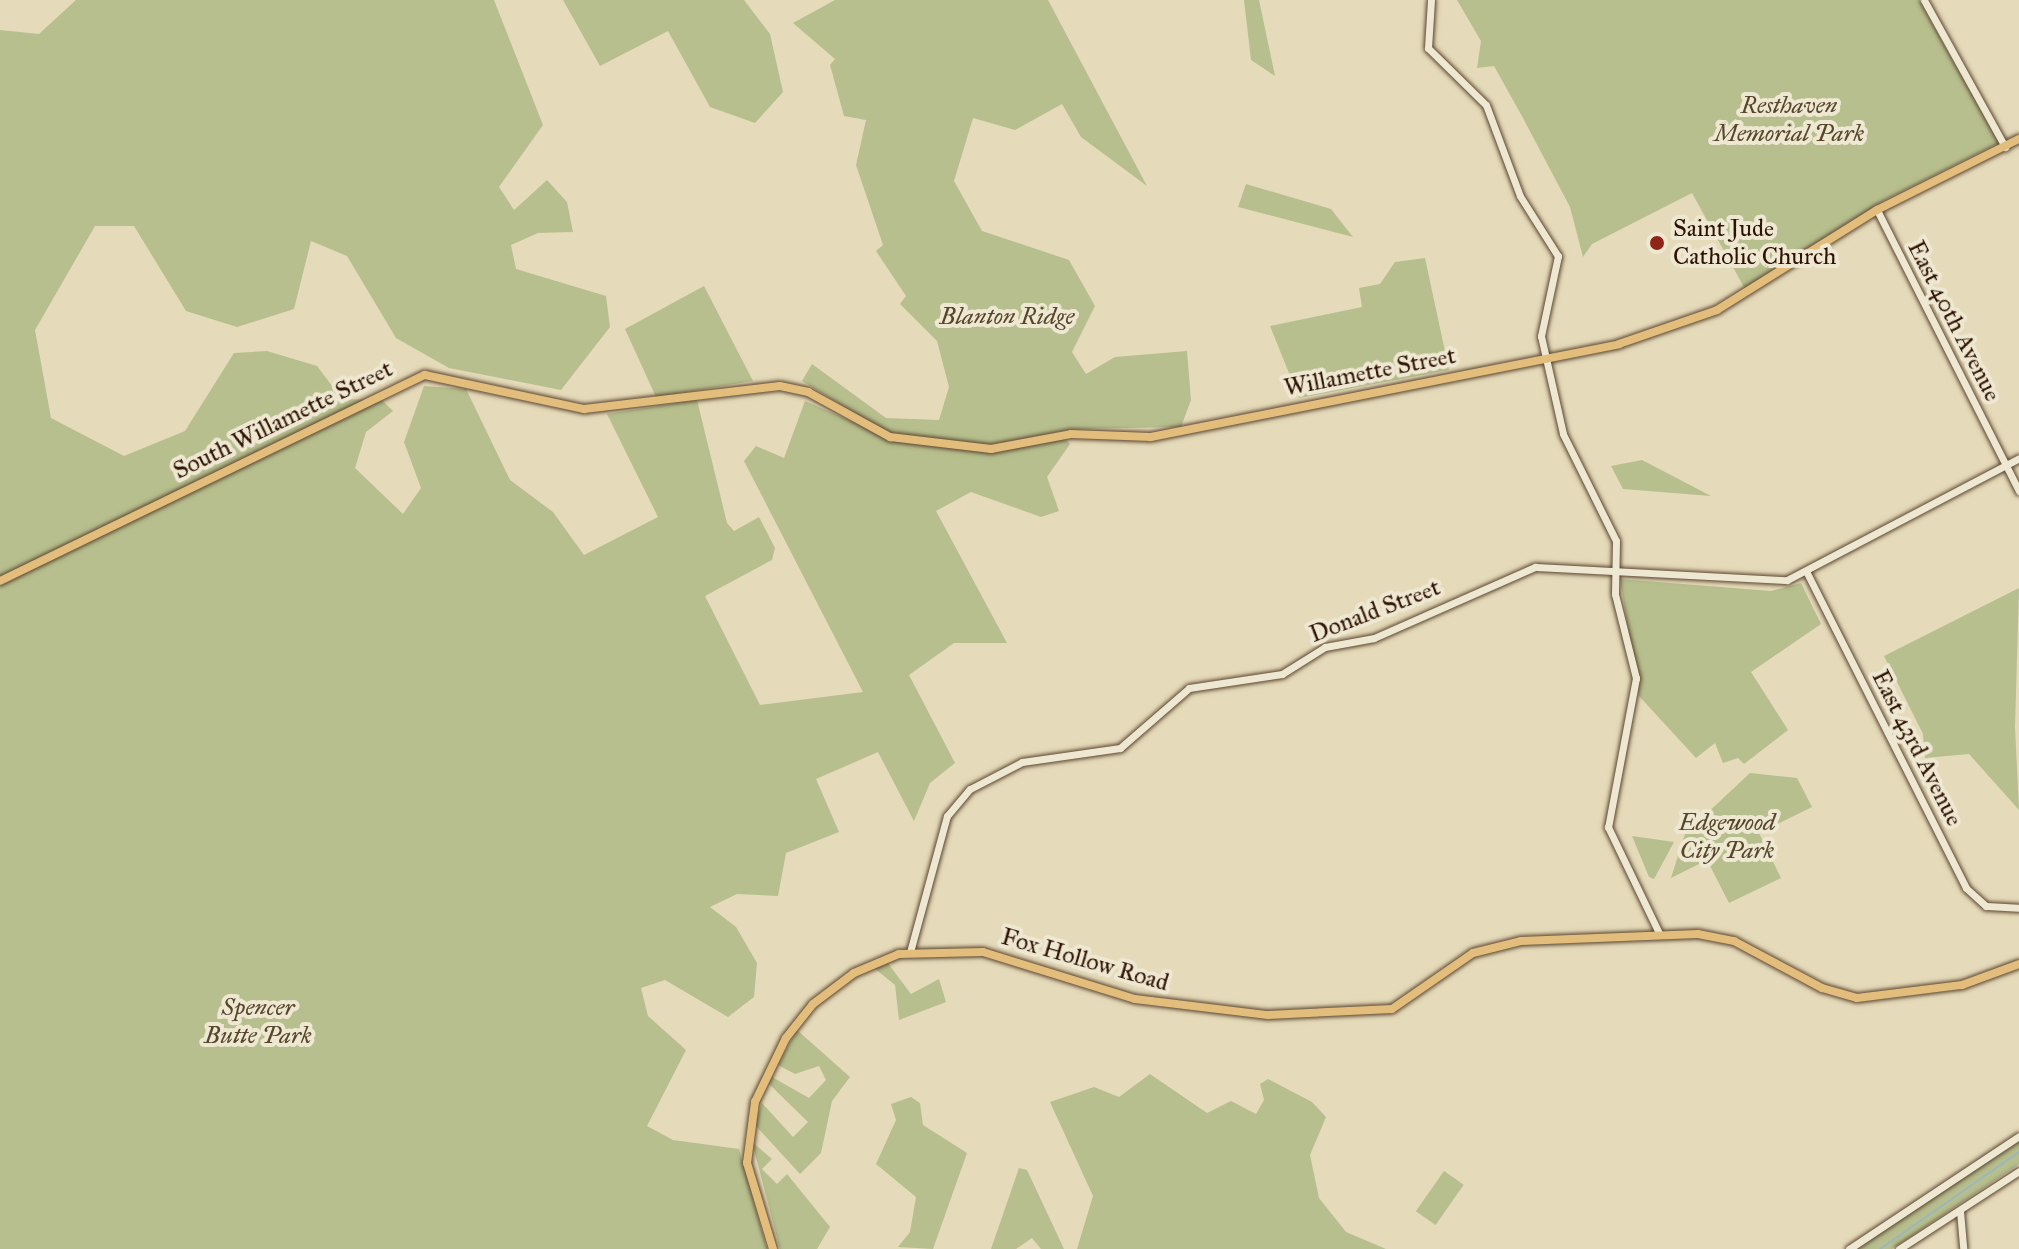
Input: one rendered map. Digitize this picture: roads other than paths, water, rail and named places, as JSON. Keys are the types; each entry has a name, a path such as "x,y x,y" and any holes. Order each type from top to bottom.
{"main road":[{"name":"Willamette Street","path":"694,396 788,387 890,437 991,449 1071,434 1151,437 1634,341 1717,310 1877,210 2019,139"},
{"name":"South Willamette Street","path":"0,581 425,375 584,409 694,396"},
{"name":"Fox Hollow Road","path":"773,1249 747,1163 748,1128 766,1079 786,1038 821,996 869,965 910,952 992,953 1184,1008 1352,1015 1405,1003 1473,953 1500,944 1659,933 1734,941 1822,988 1857,998 1962,985 2019,964"}],"street":[{"path":"1431,0 1428,48 1486,105 1520,196 1557,253 1541,323 1546,359 1563,434 1616,541 1616,572 1636,688 1608,827 1659,933"},
{"path":"1924,0 2005,147"},
{"name":"East 40th Avenue","path":"1877,210 2019,491"},
{"name":"Donald Street","path":"910,952 947,816 978,784 1029,759 1120,748 1189,688 1282,674 1325,647 1374,638 1528,569 1759,583 1806,571 2019,458"},
{"name":"East 43rd Avenue","path":"1806,571 1966,888 1986,906 2019,908"},
{"path":"1849,1249 2019,1136"},
{"path":"1899,1249 2019,1171"},
{"path":"1960,1211 1963,1249"}],"waterway":[{"path":"1880,1249 2019,1152"}],"place":[{"name":"Saint Jude Catholic Church","path":"1657,243"}],"park label":[{"name":"Resthaven Memorial Park","path":"1789,120"},
{"name":"Blanton Ridge","path":"1007,317"},
{"name":"Edgewood City Park","path":"1727,837"},
{"name":"Spencer Butte Park","path":"258,1022"}]}
